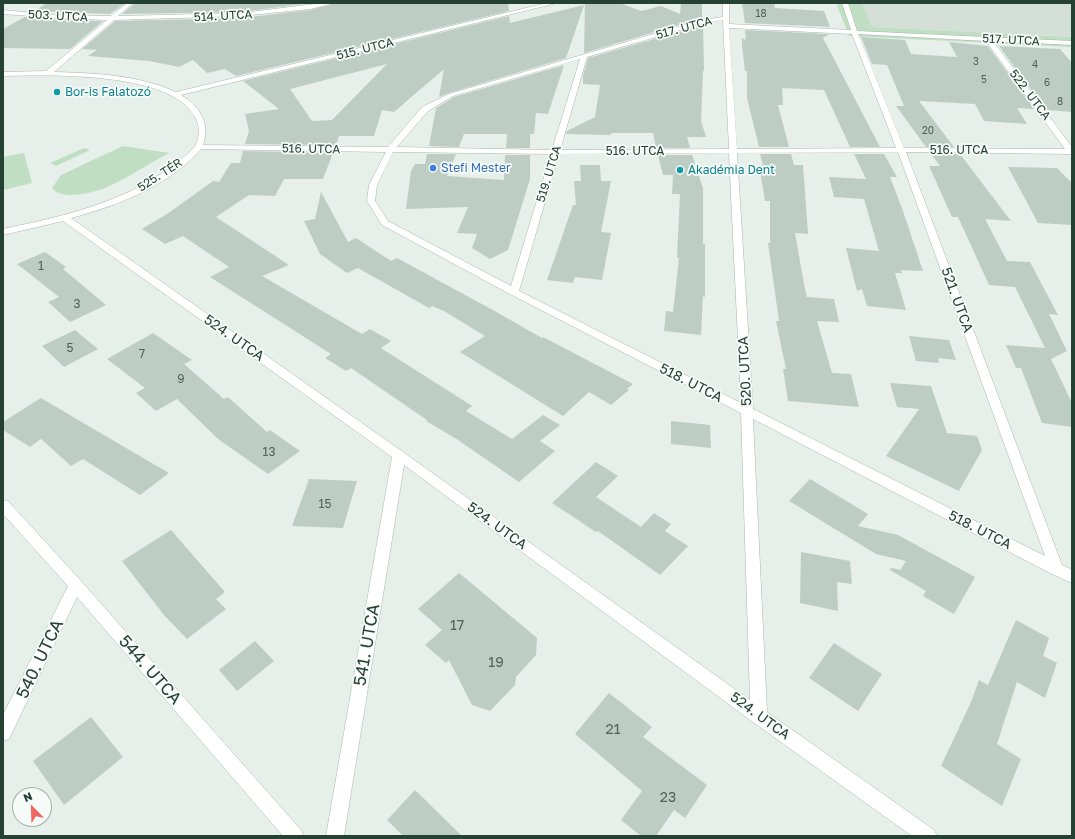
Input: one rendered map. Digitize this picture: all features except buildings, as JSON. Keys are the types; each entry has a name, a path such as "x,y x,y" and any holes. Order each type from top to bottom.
{"street":[{"path":"48,73 130,3"},
{"name":"514. UTCA","path":"112,18 216,17 256,14 333,3"},
{"path":"520,3 520,11"},
{"name":"515. UTCA","path":"176,94 554,3"},
{"name":"520. UTCA","path":"726,3 747,412 759,716"},
{"name":"521. UTCA","path":"845,3 1057,570"},
{"path":"256,14 260,9"},
{"name":"503. UTCA","path":"3,12 33,16 112,18"},
{"name":"517. UTCA","path":"390,149 425,109 442,99 703,21 855,32 1072,43"},
{"name":"522. UTCA","path":"988,39 1072,151"},
{"name":"519. UTCA","path":"514,292 584,56"},
{"name":"525. TÉR","path":"3,74 48,73 102,76 153,86 176,94 189,103 201,118 204,133 198,147 177,168 153,183 120,199 65,218 3,232"},
{"name":"516. UTCA","path":"198,147 556,152 733,150 1072,151"},
{"name":"518. UTCA","path":"390,149 373,185 371,201 385,224 514,292 1072,578"},
{"name":"524. UTCA","path":"65,218 399,455 759,716 928,836"},
{"name":"541. UTCA","path":"334,836 399,455"},
{"name":"544. UTCA","path":"3,505 76,585 295,836"},
{"name":"540. UTCA","path":"3,733 76,585"}],"shaded area":[{"path":"862,3 1072,3 1072,37 872,27"}],"green space":[{"path":"836,3 862,3 872,27 1072,37 1072,47 849,36"},
{"path":"123,146 169,153 123,179 94,192 70,195 56,192 52,188 61,175"},
{"path":"84,148 90,150 56,166 50,163"},
{"path":"24,153 32,183 3,190 3,157"}],"place":[{"name":"Bor-is Falatozó","path":"57,92"},
{"name":"Stefi Mester","path":"433,168"},
{"name":"Akadémia Dent","path":"680,170"}]}
